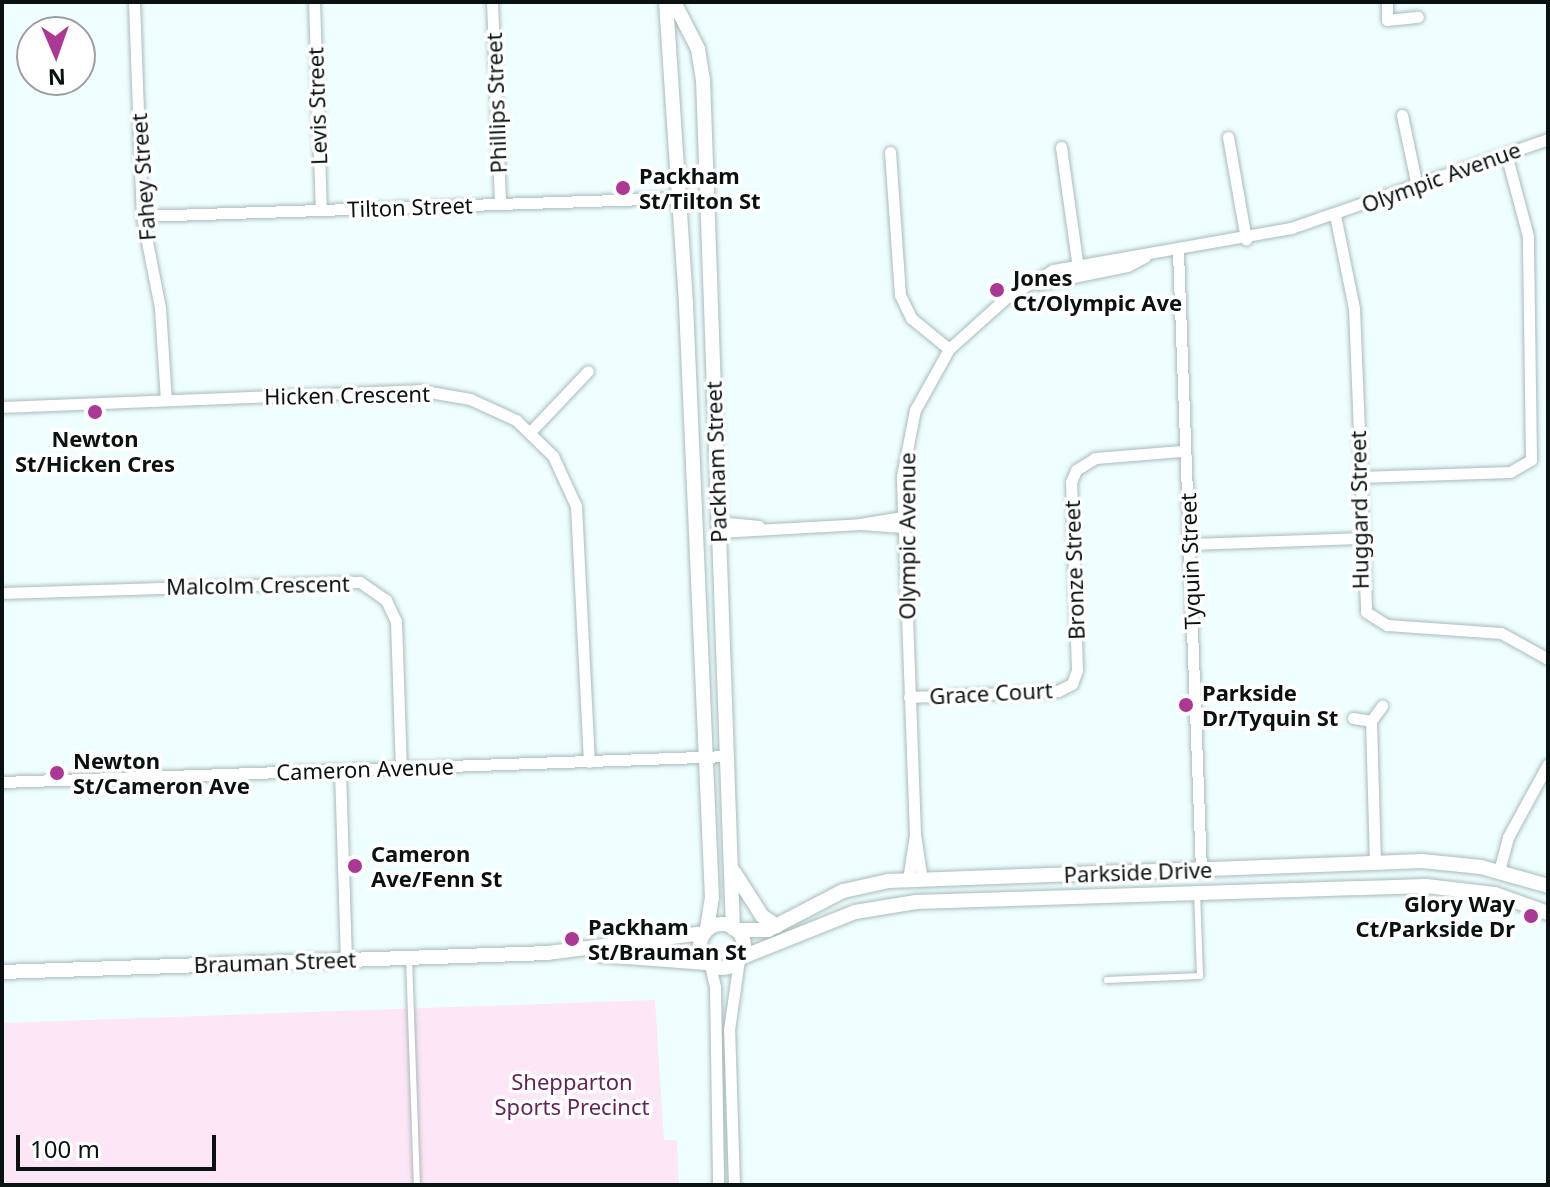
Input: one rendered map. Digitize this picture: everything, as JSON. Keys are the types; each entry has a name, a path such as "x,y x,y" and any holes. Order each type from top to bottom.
{"street":[{"name":"Fahey Street","path":"134,2 142,216 160,308 166,400"},
{"name":"Levis Street","path":"314,2 321,210"},
{"name":"Phillips Street","path":"492,2 500,204"},
{"name":"Packham Street","path":"666,2 696,528 713,905 705,932"},
{"name":"Packham Street","path":"674,2 701,61 735,929"},
{"path":"1387,2 1387,20 1418,17"},
{"path":"1402,115 1417,186"},
{"path":"1228,137 1246,239"},
{"name":"Olympic Avenue","path":"915,880 902,476 915,410 949,349 985,314 1027,286 1077,270 1246,239 1335,215 1548,139"},
{"path":"1061,147 1077,270"},
{"path":"890,152 900,295 911,318 949,349"},
{"path":"1359,477 1510,472 1531,460 1528,236 1506,154"},
{"path":"677,198 706,196"},
{"name":"Tilton Street","path":"142,216 677,198"},
{"name":"Huggard Street","path":"1335,215 1354,308 1362,601 1376,621 1431,630 1483,629 1517,640 1548,659"},
{"name":"Tyquin Street","path":"1178,252 1182,451 1190,544 1201,870"},
{"path":"532,430 588,371"},
{"name":"Hicken Crescent","path":"2,407 418,390 470,399 532,430 553,456 576,506 589,762"},
{"name":"Bronze Street","path":"1072,684 1077,670 1071,482 1076,470 1095,458 1182,451"},
{"path":"696,528 903,522"},
{"path":"1190,544 1360,538"},
{"name":"Malcolm Crescent","path":"2,593 360,582 386,600 396,621 401,768"},
{"name":"Grace Court","path":"909,697 1058,691 1072,684"},
{"path":"1375,862 1371,721 1382,706"},
{"path":"1353,718 1371,721"},
{"name":"Cameron Avenue","path":"2,782 727,756"},
{"path":"1495,894 1508,837 1548,764"},
{"path":"340,770 346,960"},
{"path":"730,860 743,890 764,919 777,926"},
{"name":"Parkside Drive","path":"735,929 759,932 777,926 853,887 915,880 1375,862 1446,863 1499,871 1548,886"},
{"path":"1284,866 1284,889"},
{"path":"1200,892 1201,870"},
{"path":"915,880 916,902"},
{"name":"Parkside Drive","path":"740,959 855,912 916,902 1426,886 1495,894 1548,913"},
{"path":"718,1185 715,987 709,964 700,949 705,932 719,925 735,929 744,944 729,1030 734,1185"},
{"name":"Brauman Street","path":"628,951 705,932"},
{"name":"Brauman Street","path":"2,972 628,951 709,964"},
{"path":"709,964 725,968 740,959"}],"lane":[{"path":"1107,980 1200,976 1200,892"},
{"path":"409,958 417,1185"}],"green space":[{"name":"Shepparton Sports Precinct","path":"655,1000 664,1140 677,1140 679,1185 2,1185 2,1023"}],"place":[{"name":"Packham St/Tilton St","path":"623,188"},
{"name":"Jones Ct/Olympic Ave","path":"997,290"},
{"name":"Newton St/Hicken Cres","path":"95,412"},
{"name":"Parkside Dr/Tyquin St","path":"1186,705"},
{"name":"Newton St/Cameron Ave","path":"57,773"},
{"name":"Cameron Ave/Fenn St","path":"355,866"},
{"name":"Glory Way Ct/Parkside Dr","path":"1531,916"},
{"name":"Packham St/Brauman St","path":"572,939"}]}
